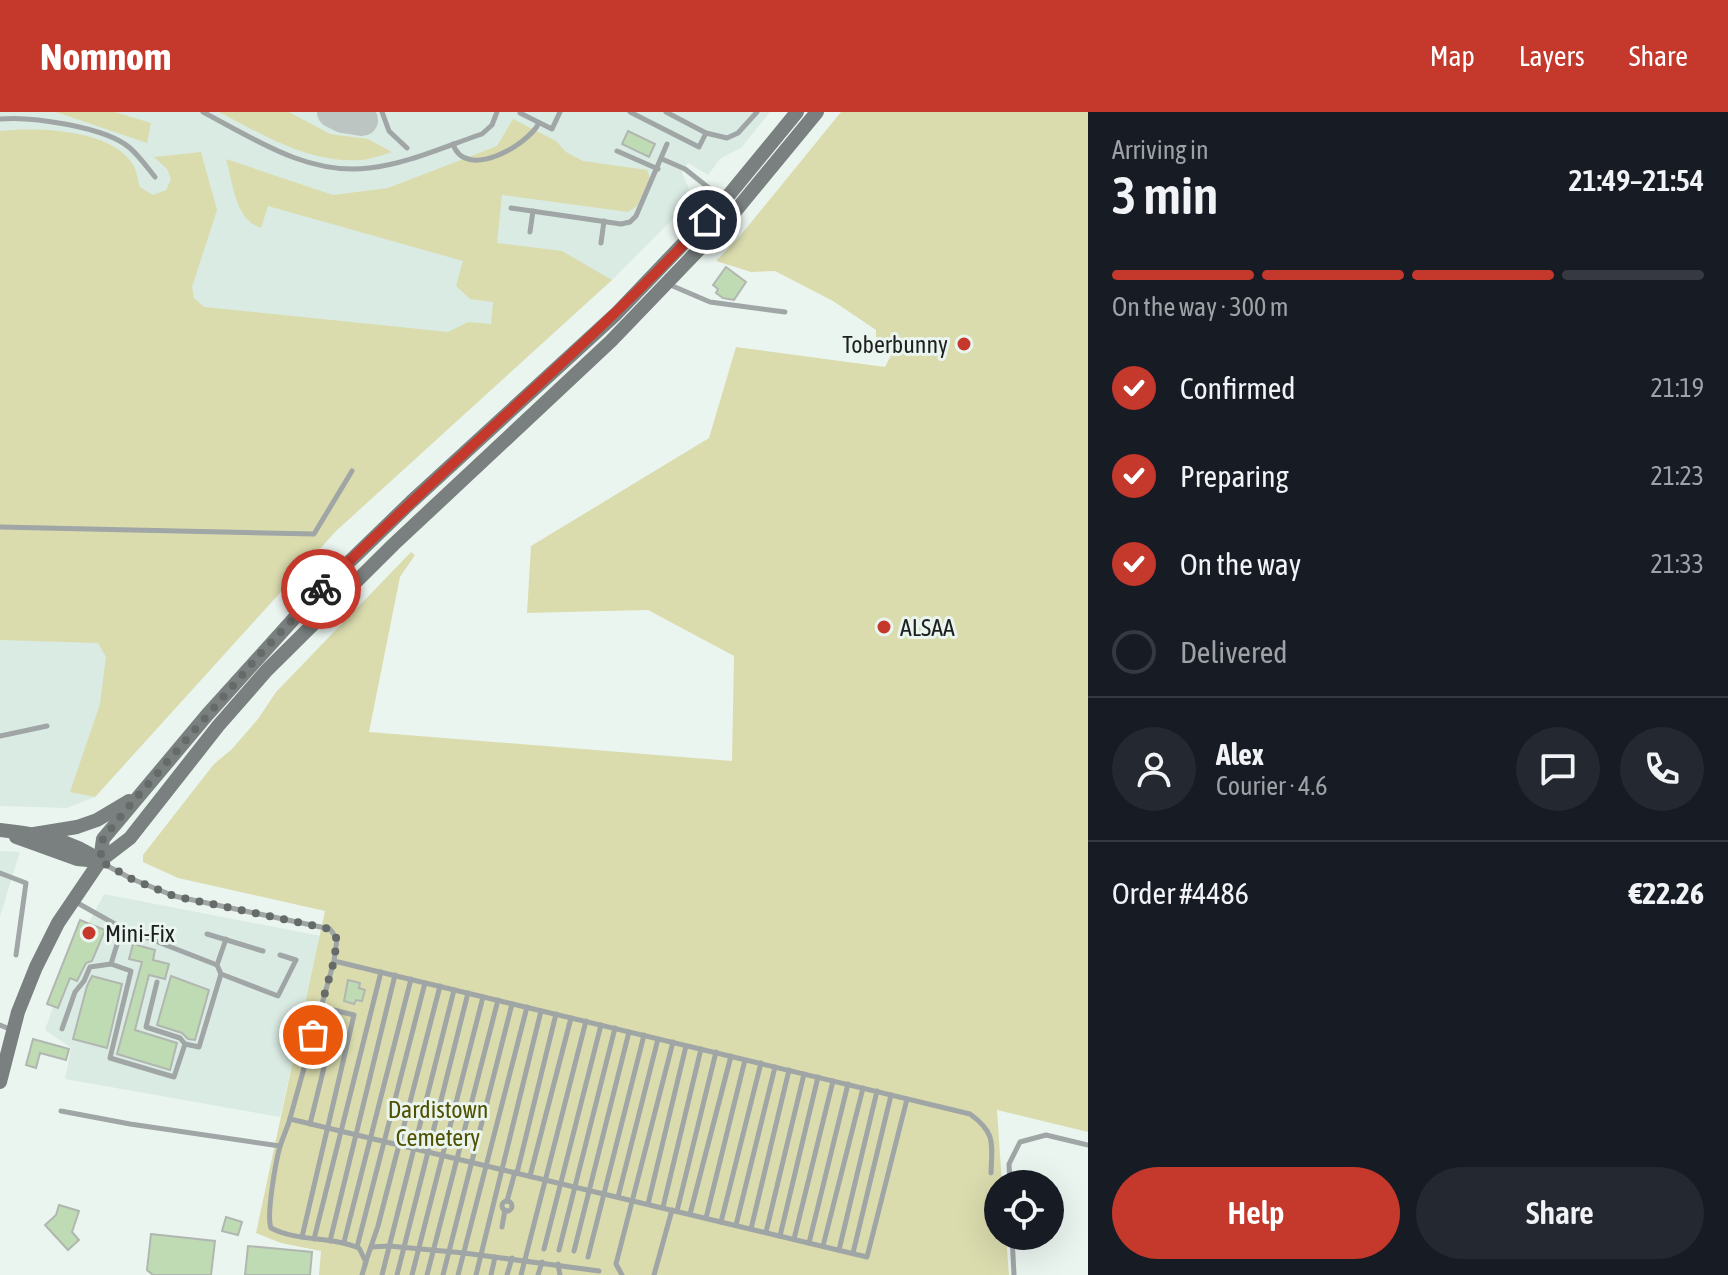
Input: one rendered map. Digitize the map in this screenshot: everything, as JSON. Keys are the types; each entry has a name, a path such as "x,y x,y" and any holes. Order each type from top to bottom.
{"main road":[{"path":"100,861 103,839 261,653 317,593 411,502 616,314 724,201 797,112"},
{"path":"0,1082 6,1027 58,923 100,861 130,838 218,726 267,670 394,544 611,341 733,214 817,112"},
{"path":"34,834 77,827 97,820 139,794"},
{"path":"0,831 77,859 100,861"},
{"path":"0,831 34,834 83,849 100,861"}],"lane":[{"path":"203,112 290,157 324,167 370,168 453,144 488,130 497,112"},
{"path":"382,112 389,131 407,148"},
{"path":"520,113 552,129 560,112"},
{"path":"630,112 699,147 706,133"},
{"path":"666,112 706,133 732,137 757,112"},
{"path":"0,119 27,118 108,136 128,146 155,177"},
{"path":"453,144 459,158 477,160 521,144 539,123"},
{"path":"511,208 621,224 633,219 667,144"},
{"path":"617,151 658,169"},
{"path":"662,159 685,169 711,187 724,201"},
{"path":"530,232 533,211"},
{"path":"601,243 604,221"},
{"path":"667,284 710,302 785,312"},
{"path":"0,527 314,534 352,471"},
{"path":"0,736 47,726"},
{"path":"100,861 132,879 174,896 330,929 337,939 334,961 274,1170 269,1221 271,1228 283,1234 344,1242 357,1247 364,1253 365,1264"},
{"path":"0,873 26,883 16,955"},
{"path":"73,901 122,928 217,965"},
{"path":"111,964 122,928"},
{"path":"207,934 263,951"},
{"path":"157,982 146,1027 199,1047 221,974 217,965 226,939"},
{"path":"221,974 278,996 296,960 280,955"},
{"path":"334,961 970,1114 986,1125 992,1137 991,1170"},
{"path":"62,1029 75,992 90,967 111,964 131,971 110,1058 174,1077 185,1044"},
{"path":"314,1239 381,972"},
{"path":"330,1241 395,975"},
{"path":"344,1242 411,979"},
{"path":"357,1247 425,983"},
{"path":"362,1275 440,986"},
{"path":"382,1275 454,990"},
{"path":"397,1275 468,993"},
{"path":"412,1275 483,997"},
{"path":"427,1275 498,1000"},
{"path":"443,1275 512,1004"},
{"path":"302,1237 354,1015 321,1007"},
{"path":"458,1275 527,1007"},
{"path":"310,1124 338,1011"},
{"path":"476,1275 541,1011"},
{"path":"502,1227 556,1014"},
{"path":"530,1176 571,1018"},
{"path":"521,1275 586,1021"},
{"path":"544,1249 601,1025"},
{"path":"559,1250 615,1028"},
{"path":"574,1251 629,1032"},
{"path":"588,1257 644,1035"},
{"path":"618,1197 658,1039"},
{"path":"622,1275 616,1264 673,1042"},
{"path":"648,1204 686,1046"},
{"path":"663,1208 701,1049"},
{"path":"654,1275 716,1052"},
{"path":"690,1214 731,1056"},
{"path":"706,1218 745,1060"},
{"path":"721,1222 761,1063"},
{"path":"736,1225 775,1067"},
{"path":"751,1229 789,1070"},
{"path":"766,1232 804,1074"},
{"path":"780,1236 818,1077"},
{"path":"794,1239 833,1081"},
{"path":"809,1243 848,1084"},
{"path":"823,1246 863,1088"},
{"path":"839,1250 877,1091"},
{"path":"853,1253 891,1095"},
{"path":"290,1119 867,1257 907,1099"},
{"path":"61,1111 280,1146"},
{"path":"1009,1170 1009,1164 1020,1142 1046,1135 1088,1145"},
{"path":"494,1204 519,1209"},
{"path":"371,1247 419,1248 599,1271"},
{"path":"1013,1250 1014,1275"},
{"path":"491,1275 495,1257"},
{"path":"507,1275 512,1258"},
{"path":"538,1275 542,1262"},
{"path":"558,1264 560,1275"}],"shaded area":[{"path":"0,112 770,112 741,148 721,158 708,175 688,163 682,173 689,189 673,219 612,280 336,531 95,797 67,808 0,806"},
{"path":"0,851 20,852 0,916"},
{"path":"104,894 321,936 280,1117 65,1079 71,1048 45,1030 69,960"}],"green space":[{"path":"56,112 115,112 151,123 147,143"},
{"path":"219,112 289,112 330,134 368,139 392,152 362,160 342,160 305,153"},
{"name":"ALSAA","path":"841,112 1088,112 1088,1132 997,1110 1001,1170 984,1170 984,1250 1007,1250 1009,1275 319,1275 321,1251 281,1243 256,1233 325,911 178,878 143,862 143,855 214,764 258,719 276,692 411,552 415,555 400,577 369,732 732,761 734,656 648,610 527,613 531,546 709,438 736,347 885,367 893,351 876,337 876,330 833,301 775,271 751,272 716,261"},
{"path":"513,119 556,141 566,152 583,161 647,170 650,178 637,206 628,212 502,195 497,243 562,251 612,280 336,531 95,797 70,792 100,704 106,657 98,643 0,640 0,131 52,130 107,143 132,163 140,187 153,195 166,190 171,179 167,169 154,157 201,152 217,210 192,287 194,298 204,307 448,332 468,322 491,324 493,302 470,299 456,286 463,261 268,206 261,228 252,224 240,209 226,159 333,195 388,188 497,146"}],"building":[{"path":"628,131 655,144 649,157 622,144"},
{"path":"726,267 746,282 734,300 716,293 718,289 713,285"},
{"path":"80,920 105,930 92,961 86,963 77,981 70,978 58,1008 47,1004"},
{"path":"133,944 155,950 153,960 169,964 165,979 149,975 135,1030 177,1043 170,1070 117,1054 142,962 129,959"},
{"path":"92,976 122,984 107,1048 73,1039"},
{"path":"171,976 209,990 195,1040 157,1025"},
{"path":"348,980 360,983 359,988 365,990 362,1001 356,1000 354,1004 344,1001"},
{"path":"33,1039 69,1049 66,1060 40,1053 36,1068 26,1065"},
{"path":"59,1205 79,1211 72,1232 79,1240 68,1250 45,1225 56,1215"},
{"path":"226,1217 242,1222 238,1235 222,1231"},
{"path":"151,1234 215,1241 211,1275 153,1275 147,1270"},
{"path":"248,1246 312,1252 310,1275 245,1275"}],"taxiway":[{"path":"333,112 362,120"}],"way so far":[{"path":"313,1035 334,961 337,939 330,929 174,896 132,879 100,861 103,839 125,811 261,653 321,589"}],"place":[{"name":"Toberbunny","path":"964,344"},
{"name":"ALSAA","path":"884,627"},
{"name":"Mini-Fix","path":"89,933"}],"route":[{"path":"321,589 375,535 616,314 707,220"}],"park label":[{"name":"Dardistown Cemetery","path":"438,1123"}]}
